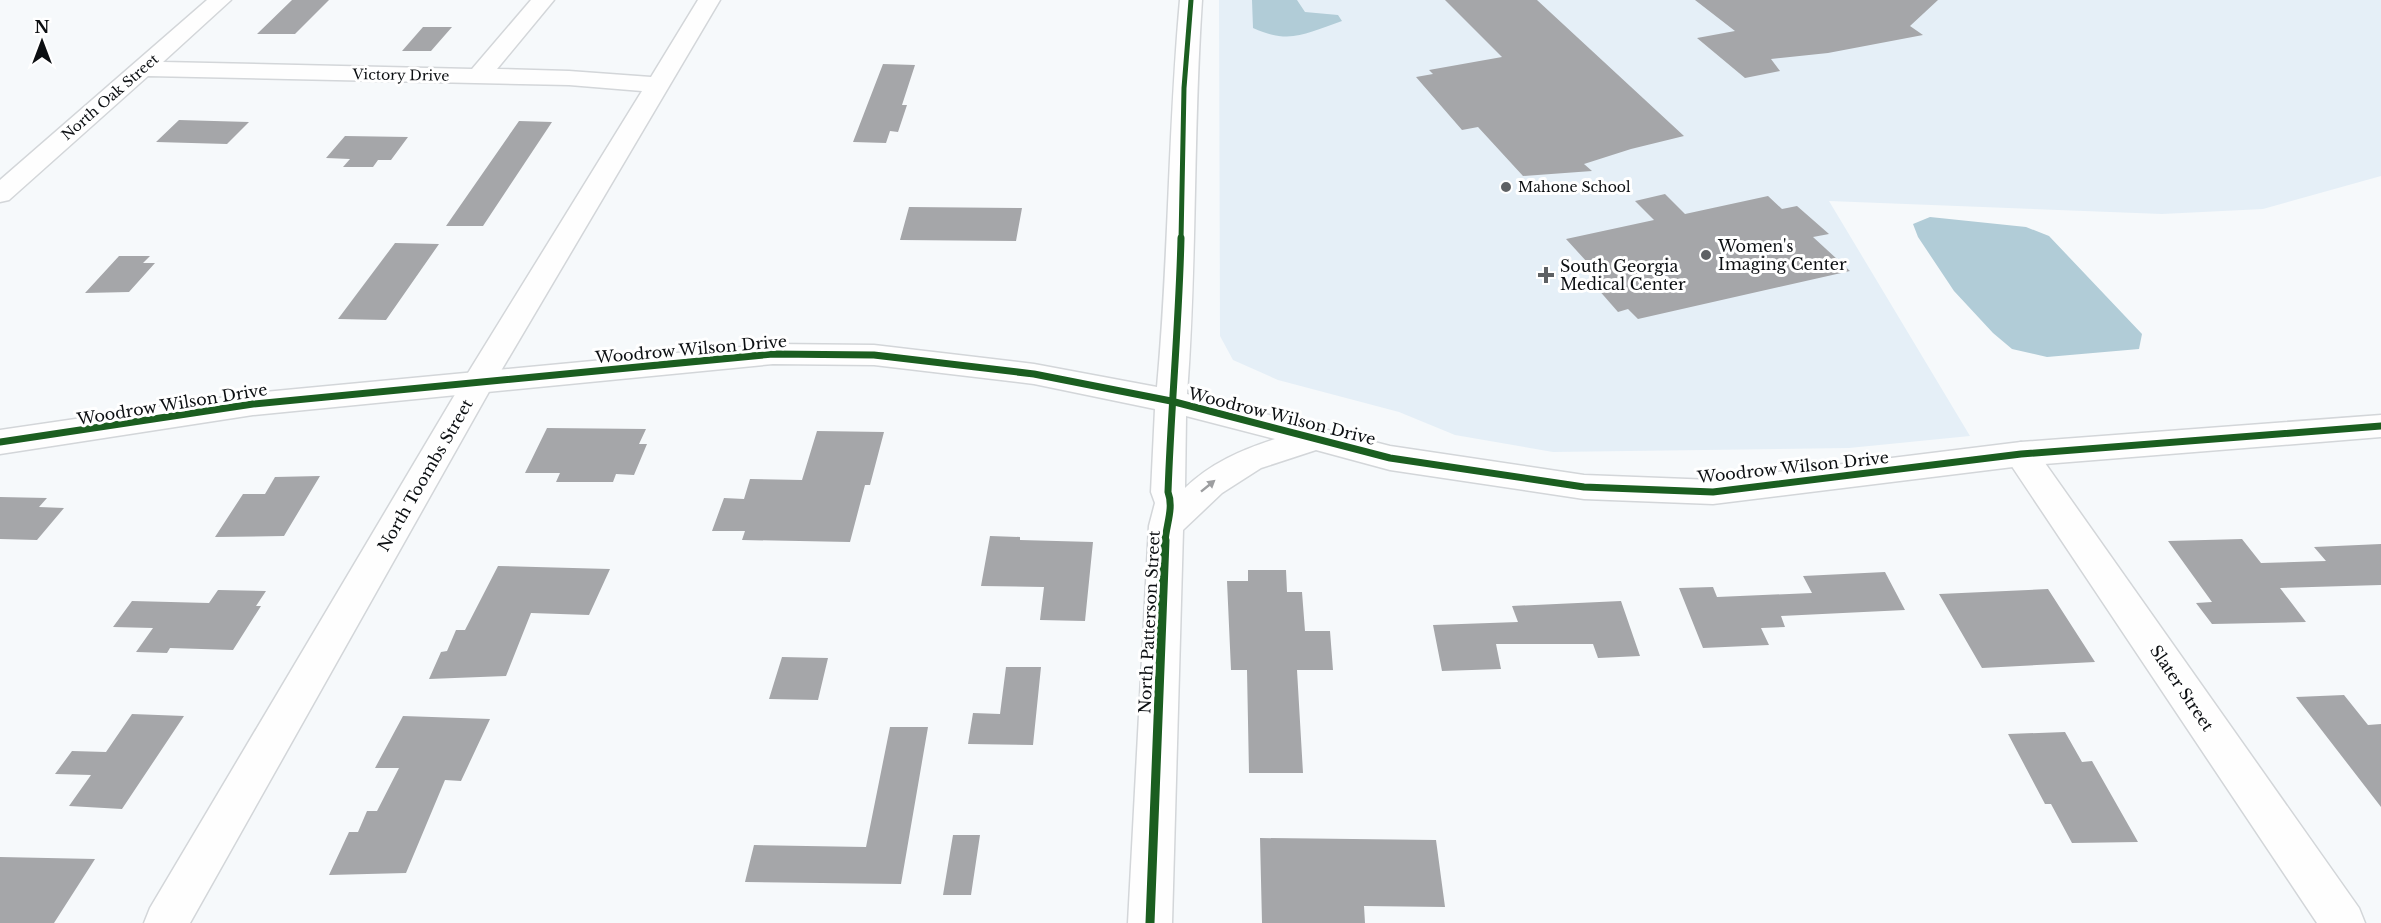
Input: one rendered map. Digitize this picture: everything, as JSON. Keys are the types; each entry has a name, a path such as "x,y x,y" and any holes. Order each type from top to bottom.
{"main road":[{"name":"North Oak Street","path":"0,194 220,0"},
{"path":"479,76 543,0"},
{"name":"North Toombs Street","path":"166,923 479,381 709,0"},
{"name":"North Patterson Street","path":"1150,923 1166,526 1172,503 1168,492 1171,401 1179,310 1184,88 1191,0"},
{"name":"Victory Drive","path":"142,69 569,78 659,85"},
{"name":"Woodrow Wilson Drive","path":"0,442 253,404 773,354 874,355 1034,374 1171,401 1390,458 1584,487 1713,492 2021,454 2381,426"},
{"path":"1166,526 1210,484 1249,460 1316,438"},
{"name":"Slater Street","path":"2021,454 2343,923"}],"shaded area":[{"name":"South Georgia Medical Center","path":"1219,0 2381,0 2381,176 2263,209 2162,214 1829,201 1970,436 1849,448 1553,452 1455,435 1399,412 1278,380 1233,360 1220,336"}],"water":[{"path":"1252,0 1297,0 1305,12 1338,15 1342,21 1308,33 1278,36 1253,28"},
{"path":"1930,217 2026,227 2049,236 2142,334 2139,349 2047,357 2012,349 1993,333 1954,291 1918,237 1913,224"}],"building":[{"path":"292,0 329,0 295,34 257,34"},
{"path":"1445,0 1537,0 1684,136 1584,164 1592,171 1523,176 1478,127 1462,130 1416,77 1433,74 1429,70 1502,57"},
{"path":"1695,0 1938,0 1910,26 1923,35 1828,53 1771,59 1780,71 1745,78 1697,38 1735,31"},
{"path":"423,27 452,27 431,51 402,51"},
{"path":"883,64 915,65 902,105 907,105 898,132 890,131 886,143 853,142"},
{"path":"179,120 249,122 227,144 156,142"},
{"path":"519,121 552,122 483,226 446,226"},
{"path":"345,136 408,137 391,160 378,160 373,167 343,167 350,159 326,158"},
{"name":"Women's Imaging Center","path":"1665,194 1685,214 1768,196 1782,209 1797,206 1829,234 1813,237 1850,271 1638,319 1628,309 1618,312 1597,288 1608,285 1566,239 1654,220 1635,201"},
{"path":"909,207 1022,208 1016,241 900,240"},
{"path":"395,243 439,244 386,320 338,319"},
{"path":"119,256 150,256 143,263 155,263 129,292 85,293"},
{"path":"547,428 646,429 639,444 647,444 634,475 616,474 613,482 556,482 560,473 525,473"},
{"path":"817,431 884,432 870,485 865,485 850,542 742,540 745,531 712,531 724,498 744,499 750,479 802,480"},
{"path":"320,476 284,536 215,537 243,494 265,494 275,477"},
{"path":"0,497 47,498 39,507 64,508 37,540 0,539"},
{"path":"990,536 1020,537 1020,540 1093,542 1085,621 1040,620 1044,587 981,586"},
{"path":"2242,539 2261,563 2326,561 2314,547 2381,544 2381,585 2280,588 2306,622 2212,624 2196,603 2212,602 2168,541"},
{"path":"498,566 610,569 589,615 531,613 506,676 429,679 441,652 447,651 456,630 465,630"},
{"path":"1248,570 1286,570 1287,592 1302,592 1305,631 1330,631 1333,670 1297,670 1303,773 1249,773 1247,670 1231,670 1227,581 1248,581"},
{"path":"1885,572 1905,610 1781,616 1785,627 1761,628 1769,645 1703,648 1679,588 1713,587 1717,597 1812,593 1803,576"},
{"path":"2048,589 2095,662 1982,668 1939,594"},
{"path":"218,590 266,591 256,606 261,606 233,650 170,648 167,653 136,652 153,628 113,627 132,601 209,603"},
{"path":"1621,601 1640,656 1598,658 1593,644 1496,644 1501,669 1442,671 1433,625 1518,622 1512,606"},
{"path":"782,657 828,658 818,700 769,699"},
{"path":"1006,667 1041,667 1033,745 968,744 973,713 1000,714"},
{"path":"2344,695 2368,725 2381,724 2381,807 2296,697"},
{"path":"132,714 184,716 122,809 69,806 91,775 55,774 72,751 106,752"},
{"path":"403,716 490,719 461,781 445,780 406,873 329,875 349,832 358,832 367,811 377,811 399,768 375,768"},
{"path":"890,727 928,727 901,884 745,882 754,845 866,847"},
{"path":"2065,732 2082,762 2092,761 2138,842 2072,843 2051,804 2045,804 2008,734"},
{"path":"953,835 980,835 971,895 943,895"},
{"path":"1260,838 1436,840 1445,907 1364,906 1365,923 1262,923"},
{"path":"0,857 95,859 54,923 0,923"}],"cycle path":[{"path":"1150,923 1166,526 1172,503 1168,492 1171,401 1179,310 1184,88 1191,0"},
{"path":"0,442 253,404 773,354 874,355 1034,374 1171,401 1390,458 1584,487 1713,492 2021,454 2381,426"}],"place":[{"name":"Mahone School","path":"1506,187"},
{"name":"Women's Imaging Center","path":"1706,255"},
{"name":"South Georgia Medical Center","path":"1546,275"}]}
